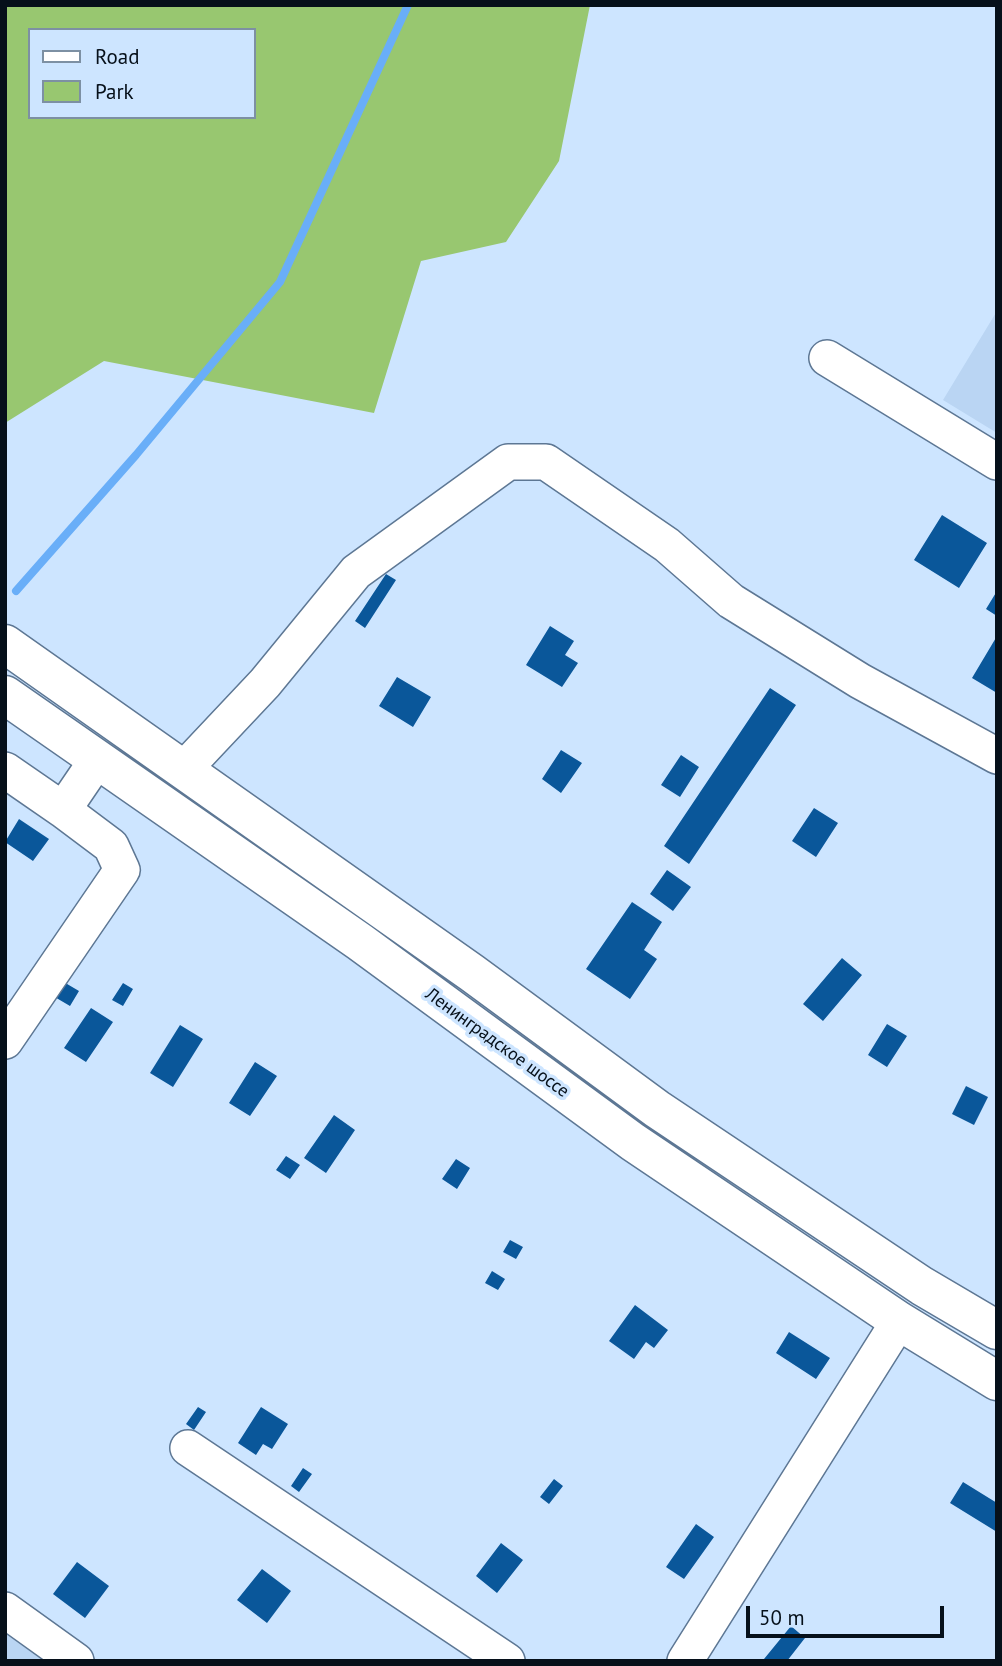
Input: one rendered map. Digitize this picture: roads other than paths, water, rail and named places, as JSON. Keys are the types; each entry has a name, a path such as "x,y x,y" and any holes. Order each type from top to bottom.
{"highway":[{"path":"5,644 184,769 657,1109 922,1286 997,1330"},
{"name":"Ленинградское шоссе","path":"5,695 349,934 633,1142 899,1321 997,1381"}],"street":[{"path":"827,358 997,462"},
{"path":"184,769 265,683 356,572 508,463 533,462 546,462 667,545 743,608 860,681 997,756"},
{"path":"62,810 97,760"},
{"path":"5,770 111,846 122,870 5,1041"},
{"path":"685,1661 899,1321"},
{"path":"188,1448 507,1661"},
{"path":"5,1610 76,1661"}],"waterway":[{"path":"16,591 136,455 280,282 408,5"}]}
